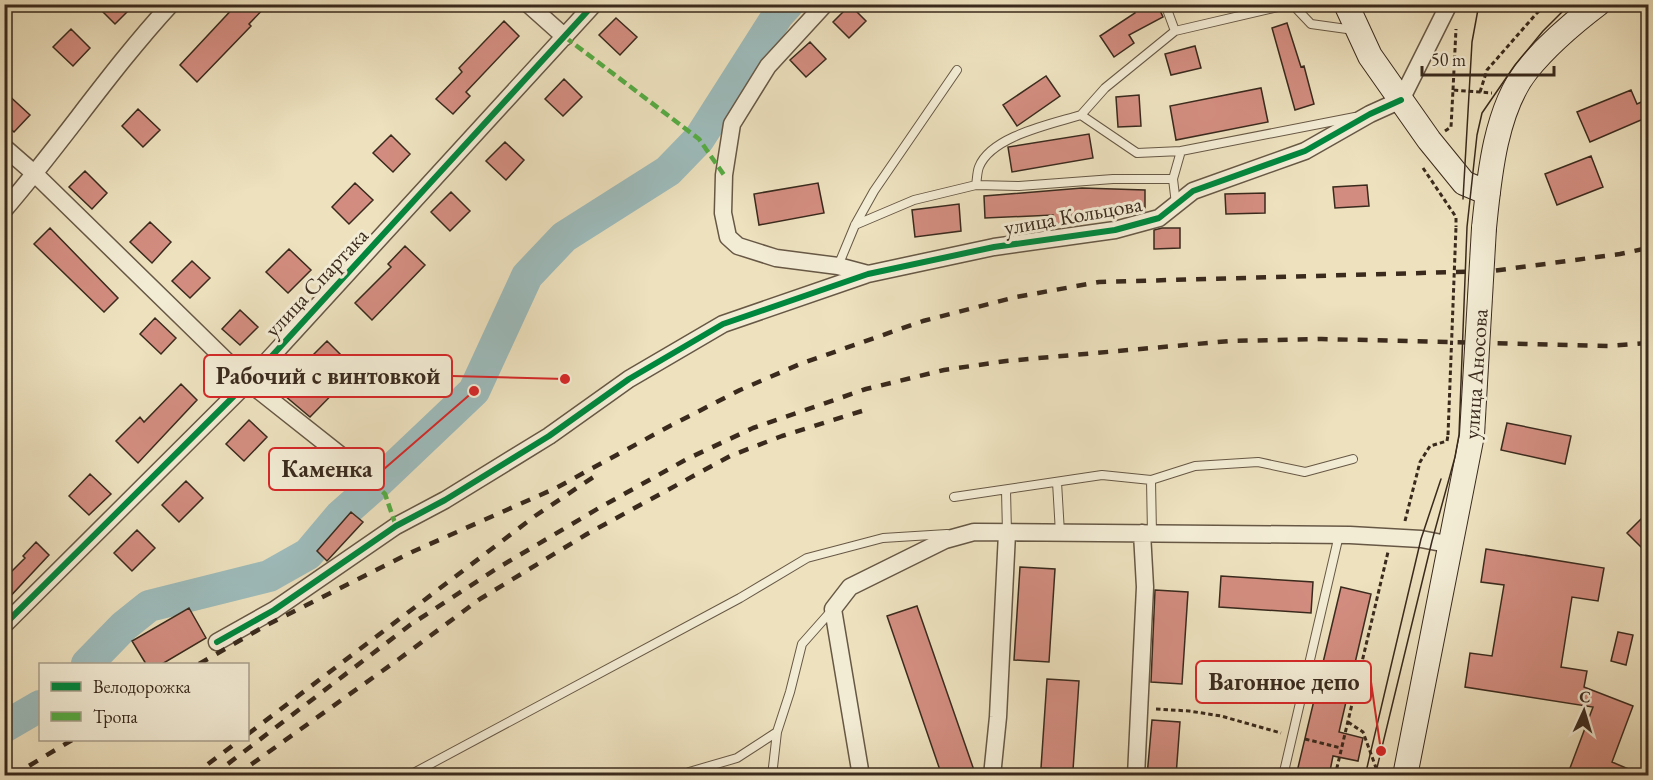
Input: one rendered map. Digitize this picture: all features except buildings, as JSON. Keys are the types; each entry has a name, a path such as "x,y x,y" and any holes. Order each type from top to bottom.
{"main road":[{"path":"1346,4 1370,56 1401,100 1464,183 1488,193"},
{"name":"улица Аносова","path":"1406,776 1472,435 1484,228 1502,119 1526,71 1575,21 1598,4"}],"street":[{"path":"4,210 35,174 144,34 171,4"},
{"path":"528,4 566,37"},
{"name":"улица Спартака","path":"4,625 248,382 594,4"},
{"name":"улица Кольцова","path":"825,4 768,66 732,124 724,175 723,213 728,237 738,246 776,258 838,266 868,274 994,247 1115,230 1159,218 1193,191 1305,151 1370,114 1401,100"},
{"path":"1401,100 1449,5"},
{"path":"4,147 35,174 248,382 363,473"},
{"path":"217,642 274,610 396,526 445,500 549,436 629,379 723,324 868,274"},
{"path":"861,776 833,609 850,587 945,540 974,532 1147,533 1392,536 1452,545"},
{"path":"992,776 998,717 1007,532"},
{"path":"1136,776 1147,533"}],"lane":[{"path":"1165,4 1175,31"},
{"path":"976,185 979,166 992,150 1020,133 1081,115 1105,88 1175,31 1292,4 1311,24 1357,31"},
{"path":"838,266 855,225 874,191 957,70"},
{"path":"1081,115 1137,153 1180,151 1370,114"},
{"path":"1176,204 1173,179 1180,151"},
{"path":"855,225 914,200 976,185 1019,186 1113,178 1173,179"},
{"path":"954,497 1102,476 1151,480 1195,466 1258,462 1305,472 1353,459"},
{"path":"1147,533 1151,480"},
{"path":"1057,482 1060,533"},
{"path":"1006,490 1007,532"},
{"path":"408,776 740,598 807,558 884,538 974,532"},
{"path":"1283,776 1339,535"},
{"path":"772,776 777,732 802,644 833,609"},
{"path":"685,776 689,772 737,758 777,732"}],"path":[{"path":"1480,92 1487,70 1547,4"},
{"path":"1449,5 1456,11 1453,90"},
{"path":"1335,776 1392,536 1405,521 1420,462 1430,446 1446,441 1448,435 1456,227"},
{"path":"1139,708 1189,711 1221,716 1341,748"},
{"path":"1347,722 1363,732 1379,776"}],"waterway":[{"path":"88,663 124,626 149,606 269,576 308,554 340,516 474,391 527,276 564,237 668,171 699,139 778,15 788,4"},
{"path":"4,727 39,707"}],"tram line":[{"path":"1463,199 1472,42 1479,4"},
{"path":"1375,776 1459,435 1467,227 1477,135 1482,113 1515,65 1543,31 1570,4"},
{"path":"1365,776 1421,539 1441,479"}],"railway":[{"path":"201,663 265,626 412,552 556,488 740,390 800,364 923,321 1016,297 1099,282 1492,271 1620,254 1648,248"},
{"path":"212,776 410,625 496,569 599,508 687,459 753,428 866,389 944,370 1006,361 1230,341 1322,339 1609,346 1648,343"},
{"path":"235,776 480,599 587,534 730,456 782,436 862,411"},
{"path":"249,733 535,516 601,472"},
{"path":"12,776 70,741"},
{"path":"192,776 239,741"}],"marked path":[{"path":"565,37 699,139 724,175"},
{"path":"363,473 385,494 396,526"}],"cycle path":[{"path":"4,625 248,382 594,4"},
{"path":"217,642 274,610 396,526 445,500 549,436 629,379 723,324 868,274 994,247 1115,230 1159,218 1193,191 1305,151 1370,114 1401,100"}],"place":[{"name":"Рабочий с винтовкой","path":"565,379"},
{"name":"Каменка","path":"474,391"},
{"name":"Вагонное депо","path":"1381,751"}]}
